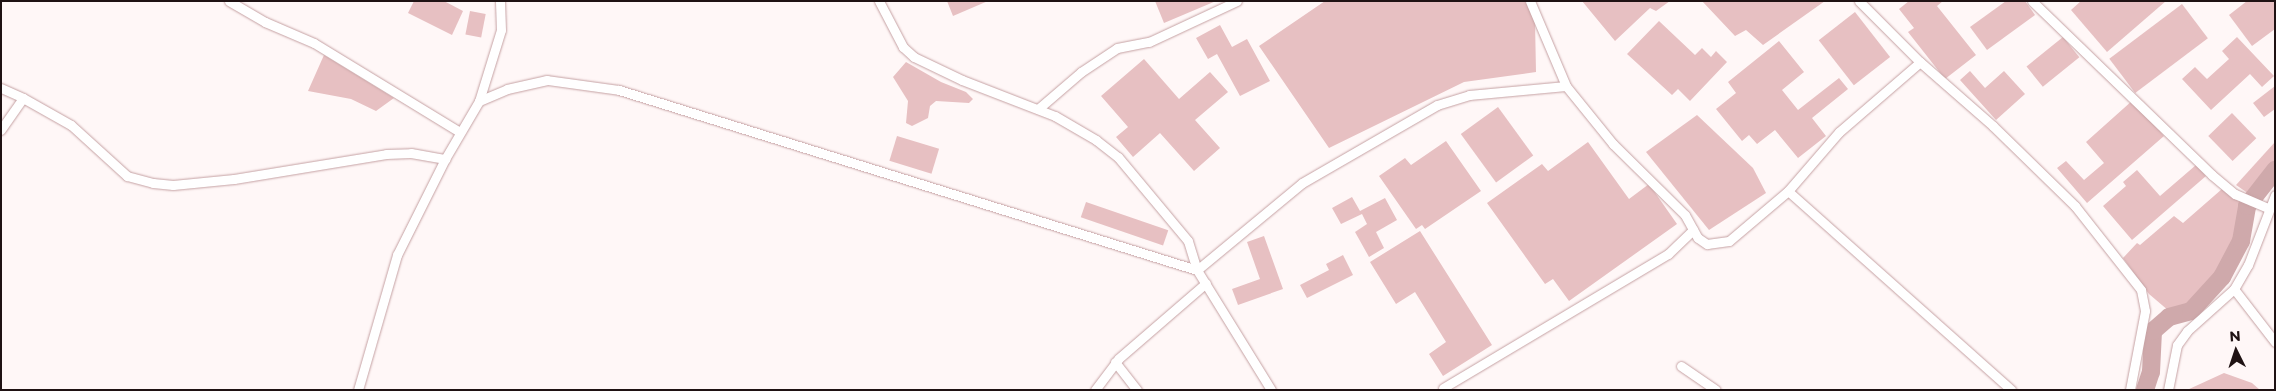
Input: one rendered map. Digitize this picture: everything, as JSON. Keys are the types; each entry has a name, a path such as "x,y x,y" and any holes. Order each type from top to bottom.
{"lane":[{"path":"229,1 265,22 314,43 460,132"},
{"path":"358,390 397,255 445,158 479,101 502,30 500,1"},
{"path":"879,1 903,46 914,57 962,80 1038,109 1096,140 1118,157 1188,241 1198,270 1271,390"},
{"path":"1038,109 1081,72 1117,48 1149,42 1237,1"},
{"path":"1530,1 1566,86 1613,144 1684,215 1693,230 1707,244 1719,245 1729,240 1788,191 1838,132 1920,62"},
{"path":"1859,1 1920,62 1993,126 2075,206 2141,290 2145,311 2130,390"},
{"path":"2032,1 2212,176 2235,194 2257,205 2268,208"},
{"path":"479,101 507,88 547,80 619,90 1198,270"},
{"path":"1198,270 1302,183 1437,104 1469,94 1566,86"},
{"path":"1,88 71,125 127,176 152,183 173,185 234,179 386,154 411,153 445,158"},
{"path":"1,130 23,98"},
{"path":"1788,191 2011,390"},
{"path":"2168,390 2177,345 2187,331 2234,289 2248,265 2268,208 2275,195"},
{"path":"1443,388 1668,254 1693,230"},
{"path":"1095,390 1115,362 1206,282"},
{"path":"2234,289 2275,342"},
{"path":"1115,362 1137,390"},
{"path":"1681,366 1716,390"}],"shaded area":[{"path":"414,1 444,1 463,11 452,35 408,13"},
{"path":"947,1 988,1 953,16"},
{"path":"1155,1 1216,1 1164,23"},
{"path":"1325,1 1525,1 1535,21 1536,72 1464,82 1329,148 1259,46"},
{"path":"1582,1 1670,1 1656,11 1650,8 1615,41"},
{"path":"1702,1 1825,1 1763,45 1746,30 1735,36"},
{"path":"1909,1 1943,1 1937,6 1976,55 1945,79 1908,32 1914,28 1899,9"},
{"path":"2006,1 2025,1 2035,15 1987,50 1970,27"},
{"path":"2081,1 2166,1 2107,52 2071,10"},
{"path":"2247,1 2275,1 2275,29 2252,46 2229,15"},
{"path":"2182,4 2208,38 2135,93 2109,59"},
{"path":"470,11 486,14 481,38 465,35"},
{"path":"1855,12 1890,57 1854,85 1819,40"},
{"path":"1659,21 1695,55 1702,48 1711,57 1716,51 1727,62 1690,101 1678,89 1672,95 1627,54"},
{"path":"1220,25 1232,47 1247,39 1270,81 1240,96 1217,54 1208,59 1196,38"},
{"path":"2063,37 2079,57 2043,87 2026,67"},
{"path":"2237,37 2274,76 2262,87 2250,74 2211,110 2182,79 2195,67 2207,79 2229,59 2222,51"},
{"path":"1779,41 1804,72 1782,90 1798,110 1839,78 1848,89 1812,118 1826,136 1798,158 1775,130 1757,144 1749,135 1742,141 1716,109 1736,93 1728,82"},
{"path":"324,55 394,98 376,111 351,99 308,91"},
{"path":"1144,59 1179,99 1210,72 1228,92 1195,120 1220,148 1194,171 1160,133 1133,157 1116,137 1128,127 1101,96"},
{"path":"906,62 941,82 966,92 973,99 969,103 936,101 930,106 928,118 912,126 906,123 908,101 893,77"},
{"path":"1970,71 1985,88 2004,71 2025,94 1996,120 1960,80"},
{"path":"2275,86 2275,109 2264,117 2253,103"},
{"path":"2133,100 2164,136 2087,203 2057,168 2066,161 2084,180 2104,163 2086,142"},
{"path":"1498,107 1533,156 1496,183 1461,134"},
{"path":"2232,113 2256,138 2233,161 2208,136"},
{"path":"1697,115 1753,168 1766,193 1709,230 1646,152"},
{"path":"897,136 939,149 931,174 889,161"},
{"path":"1446,141 1481,191 1425,229 1422,225 1416,229 1379,176 1405,158 1411,165"},
{"path":"1588,142 1629,199 1649,184 1677,224 1569,301 1553,279 1545,284 1487,203 1542,164 1548,171"},
{"path":"2275,142 2275,166 2252,196 2236,185"},
{"path":"2196,165 2206,176 2132,240 2103,206 2126,186 2123,182 2137,170 2160,196"},
{"path":"2222,189 2251,204 2240,240 2220,276 2190,308 2174,313 2169,311 2149,294 2123,258 2137,243 2140,245 2174,216 2183,223"},
{"path":"1352,197 1360,211 1385,198 1397,220 1376,232 1384,248 1369,257 1355,232 1367,224 1362,214 1341,224 1332,208"},
{"path":"1086,202 1168,230 1163,245 1081,217"},
{"path":"1420,231 1492,345 1443,376 1429,354 1446,342 1415,292 1396,304 1370,262"},
{"path":"1264,236 1283,289 1238,305 1232,289 1260,279 1247,242"},
{"path":"1343,255 1353,275 1307,298 1300,285 1329,270 1326,264"},
{"path":"2224,373 2252,383 2260,390 2187,390"}],"waterway":[{"path":"2145,390 2151,372 2153,331 2169,317 2191,311 2222,277 2241,241 2247,206 2275,170"}]}
